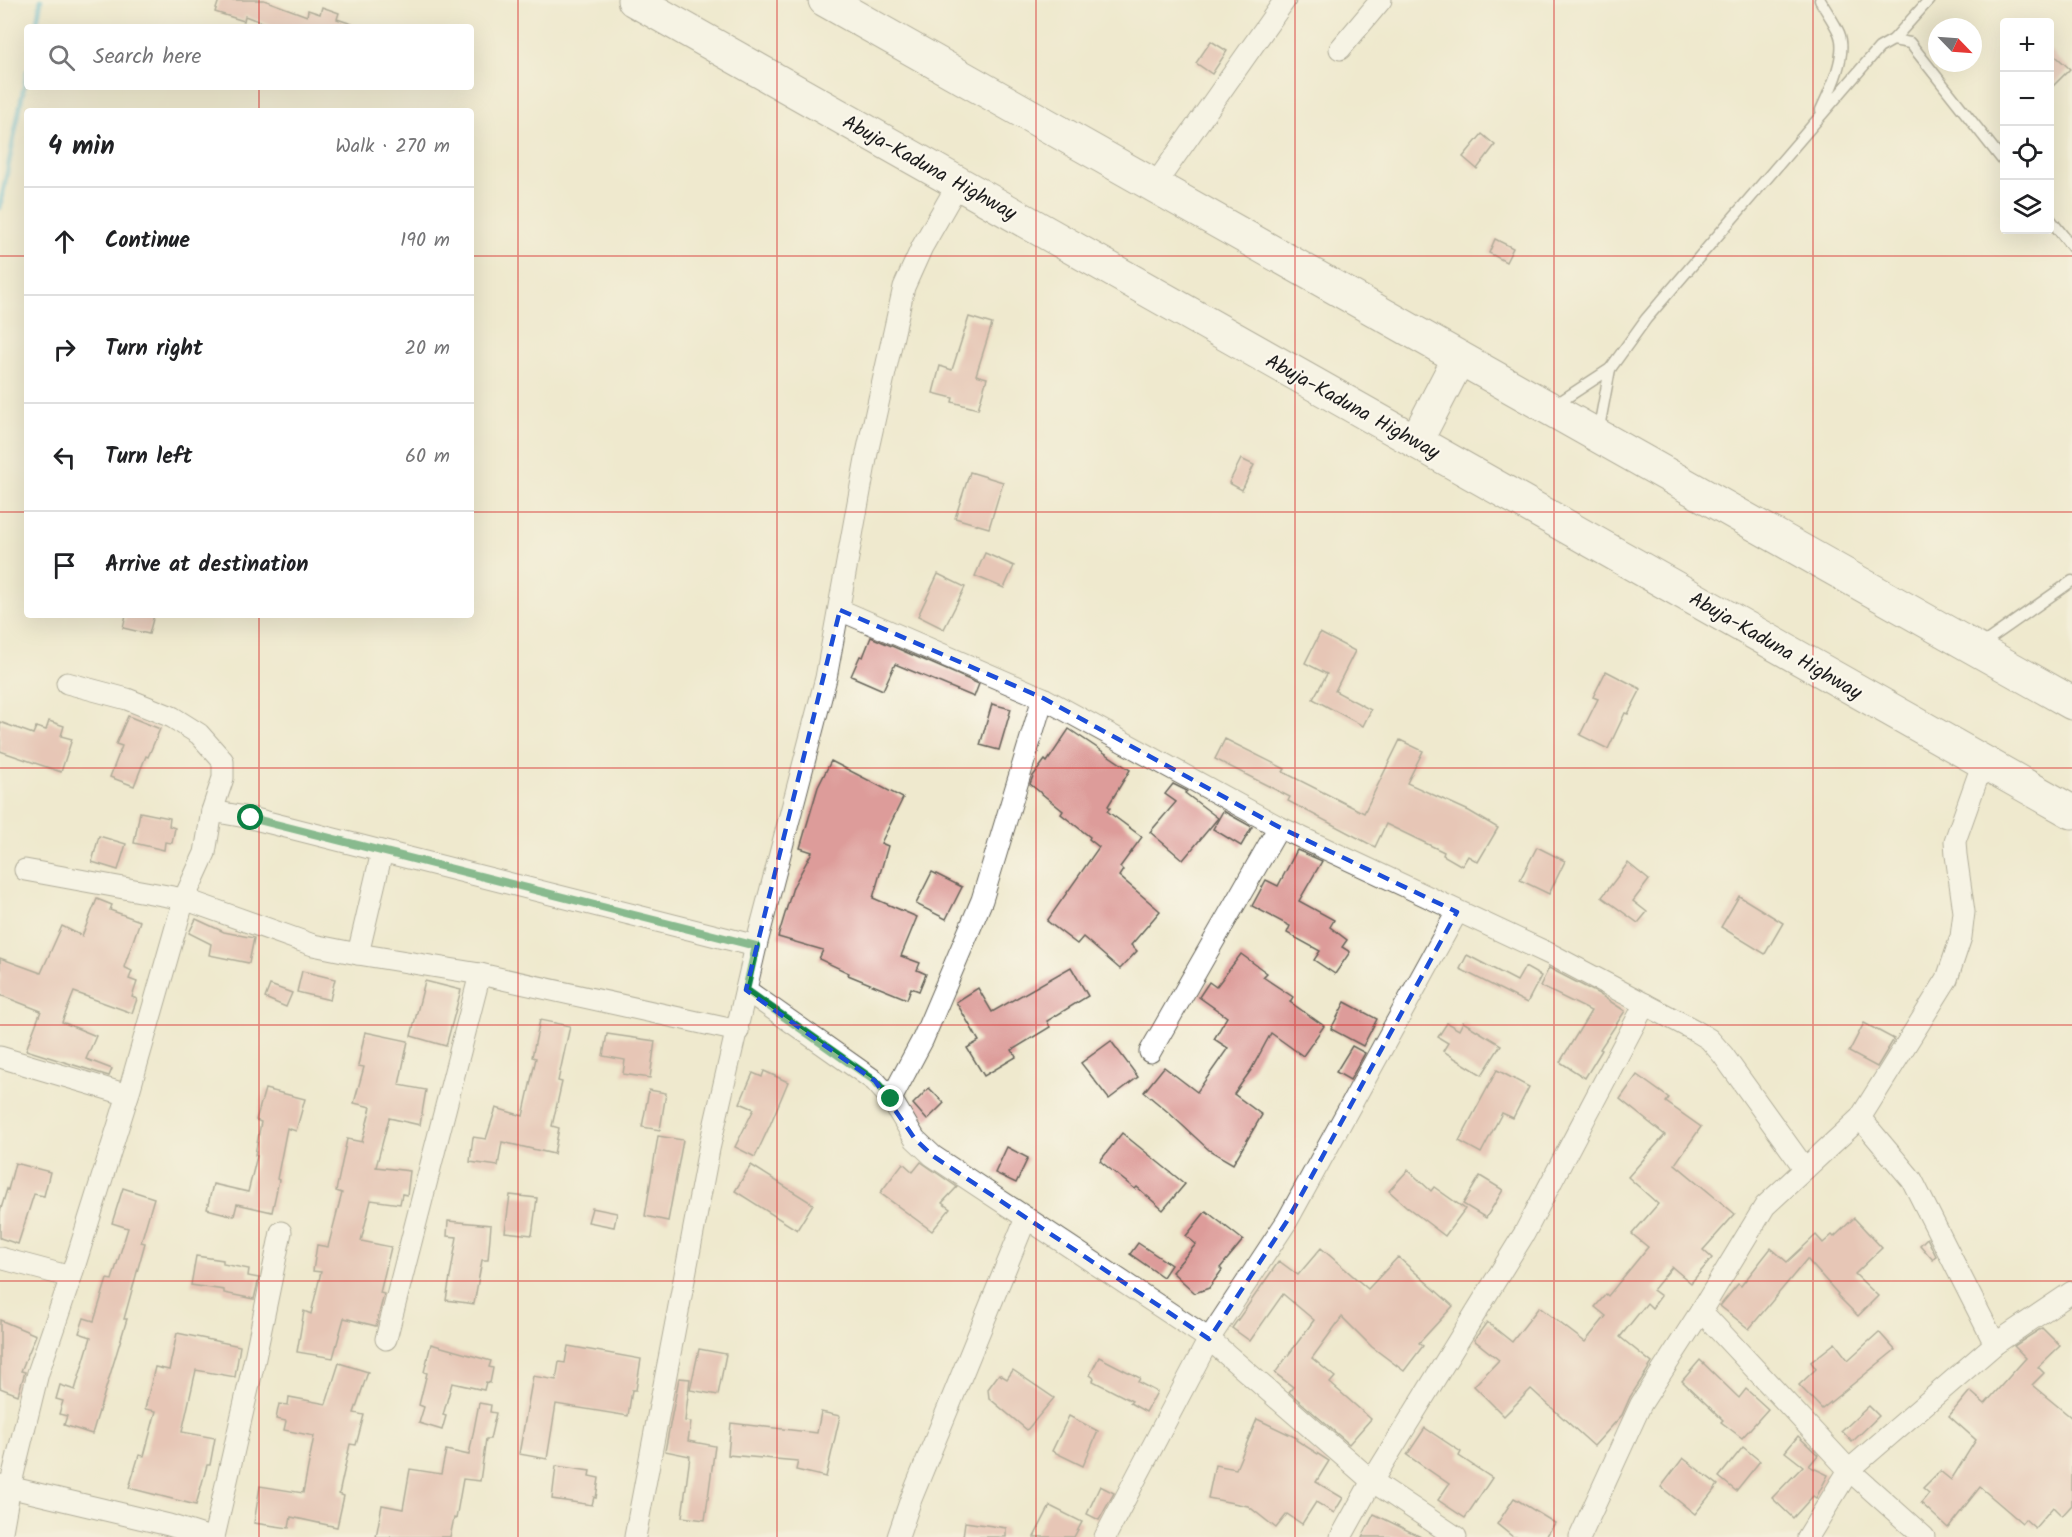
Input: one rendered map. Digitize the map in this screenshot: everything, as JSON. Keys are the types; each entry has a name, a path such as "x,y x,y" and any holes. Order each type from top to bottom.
{"highway":[{"name":"Abuja-Kaduna Highway","path":"634,0 2072,812"},
{"path":"825,0 2072,703"},
{"path":"1416,441 1459,358"}],"street":[{"path":"1154,186 1285,0"},
{"path":"1340,49 1381,0"},
{"path":"635,1537 709,1149 756,946 826,678 867,453 904,287 921,247 958,184"},
{"path":"840,610 1043,698 1279,827 1552,955 1709,1039 1723,1054 1805,1169"},
{"path":"2,1537 5,1486 38,1373 71,1277 128,1095 184,899 205,853 212,811 223,778 223,761 199,734 172,717 127,699 67,683"},
{"path":"891,1099 923,1039 982,900 1043,698"},
{"path":"1580,1537 1641,1404 1766,1206 1860,1118 1947,979 1961,938 1964,912 1955,841 1983,762"},
{"path":"212,811 251,818 756,946"},
{"path":"1150,1052 1279,827"},
{"path":"358,954 382,852"},
{"path":"25,870 184,899 314,945 480,974 738,1031"},
{"path":"1105,1537 1209,1339 1287,1221 1457,912"},
{"path":"386,1339 480,974"},
{"path":"746,990 875,1081 891,1099 915,1139 933,1156 1209,1339 1372,1481 1456,1537"},
{"path":"1341,1537 1372,1481 1524,1234 1644,1004"},
{"path":"0,1057 128,1095"},
{"path":"1860,1118 1912,1179 1995,1344"},
{"path":"898,1537 911,1499 1026,1218"},
{"path":"214,1537 255,1359 281,1232"},
{"path":"0,1258 71,1277"},
{"path":"1808,1537 1849,1470 1995,1344 2072,1292"},
{"path":"1701,1311 1849,1470 1924,1537"},
{"path":"5,1486 169,1525 207,1537"}],"lane":[{"path":"1814,123 1832,86 1840,58 1840,35 1820,0"},
{"path":"1550,409 1610,369 1646,319 1814,123 1880,48 1893,40 1929,0"},
{"path":"1893,40 1910,43 2000,157"},
{"path":"2054,225 2072,247"},
{"path":"1598,436 1610,369"},
{"path":"1976,649 2072,581"}],"highlighted area":[{"path":"840,610 1043,698 1279,827 1457,912 1287,1221 1209,1339 933,1156 915,1139 875,1081 746,990"}],"building":[{"path":"219,0 264,0 307,16 308,10 320,14 322,7 339,13 337,19 352,24 266,24 245,16 244,21 215,12"},
{"path":"1211,41 1227,51 1212,74 1196,63"},
{"path":"2054,55 2070,69 2054,85"},
{"path":"1482,134 1495,145 1477,169 1463,157"},
{"path":"1495,239 1513,248 1506,262 1489,253"},
{"path":"969,317 992,324 976,375 987,378 978,409 952,402 953,398 933,393 940,366 952,370"},
{"path":"1241,459 1254,465 1242,490 1229,483"},
{"path":"970,472 1003,482 989,528 955,518"},
{"path":"985,553 1014,566 1004,588 975,576"},
{"path":"938,574 965,587 944,629 918,616"},
{"path":"125,618 153,618 149,634 123,628"},
{"path":"1320,633 1355,651 1335,691 1371,710 1363,726 1313,699 1327,674 1305,663"},
{"path":"871,637 979,684 974,697 895,664 883,690 851,676 860,656 863,657"},
{"path":"1606,671 1641,689 1628,714 1625,713 1608,749 1580,735 1598,699 1593,697"},
{"path":"992,704 1011,709 999,750 980,745"},
{"path":"128,716 160,729 134,786 110,777 122,746 116,744"},
{"path":"49,721 64,726 61,736 72,739 61,772 0,751 0,722 33,734 36,727 46,730"},
{"path":"1069,729 1130,770 1107,811 1142,837 1120,867 1123,870 1119,876 1160,911 1131,945 1137,951 1120,969 1083,937 1077,944 1047,921 1099,847 1061,814 1063,811 1030,784 1033,776 1045,760 1047,762"},
{"path":"1225,739 1285,769 1283,772 1364,813 1400,740 1423,751 1407,783 1469,811 1498,828 1478,862 1468,856 1462,866 1443,855 1444,852 1386,824 1375,847 1288,801 1290,797 1215,759"},
{"path":"831,761 903,798 881,843 888,846 873,898 917,917 901,956 920,963 917,970 926,974 919,991 911,988 907,999 848,975 849,973 819,959 823,950 778,937 793,887 812,852 800,848 818,787"},
{"path":"1173,784 1187,791 1185,793 1218,818 1183,860 1150,832 1176,802 1165,794"},
{"path":"1223,811 1252,827 1241,846 1213,829"},
{"path":"140,812 170,818 169,826 175,828 172,843 165,842 164,850 134,843"},
{"path":"99,836 126,844 118,870 92,862"},
{"path":"1537,847 1565,861 1549,894 1520,880"},
{"path":"1297,850 1322,861 1299,901 1334,920 1330,927 1347,940 1342,947 1350,952 1335,974 1314,960 1320,951 1287,933 1290,926 1252,906 1266,880 1278,886"},
{"path":"1628,863 1649,880 1633,901 1647,912 1638,923 1602,897"},
{"path":"932,872 962,887 946,919 916,904"},
{"path":"1739,896 1783,923 1765,954 1721,927"},
{"path":"97,899 112,905 110,910 140,921 124,967 132,971 129,979 137,982 132,997 137,999 132,1013 74,992 62,1022 96,1036 86,1059 112,1069 109,1076 26,1050 41,1011 0,995 0,958 41,973 62,926 82,936"},
{"path":"196,919 224,932 254,938 249,963 209,955 211,944 189,933"},
{"path":"1241,954 1267,973 1263,977 1293,997 1290,1002 1324,1026 1303,1056 1271,1033 1251,1070 1234,1094 1262,1115 1233,1164 1209,1150 1144,1092 1164,1067 1197,1092 1228,1048 1214,1039 1227,1017 1199,997 1209,982 1216,987"},
{"path":"1467,955 1517,981 1525,967 1541,976 1527,1003 1460,969"},
{"path":"1071,967 1088,996 1047,1021 1050,1027 1012,1050 1016,1057 984,1076 967,1048 979,1041 956,1002 978,988 992,1012"},
{"path":"1549,968 1599,994 1625,1011 1600,1049 1602,1050 1585,1078 1560,1062 1591,1011 1540,986"},
{"path":"302,971 335,979 330,1000 297,992"},
{"path":"425,981 461,990 446,1046 411,1036"},
{"path":"270,985 292,993 286,1007 265,998"},
{"path":"1345,1002 1377,1019 1363,1046 1331,1029"},
{"path":"540,1020 570,1026 558,1081 562,1082 552,1126 559,1128 554,1154 502,1142 498,1166 470,1162 473,1137 486,1139 496,1108 523,1116 536,1058 532,1057"},
{"path":"1463,1022 1501,1045 1482,1075 1443,1051 1448,1043 1438,1037 1447,1023 1459,1030"},
{"path":"1864,1023 1894,1039 1877,1067 1849,1052"},
{"path":"365,1032 408,1041 399,1085 426,1090 420,1125 389,1118 376,1167 410,1171 407,1195 402,1194 400,1204 371,1200 361,1241 391,1247 380,1293 384,1294 376,1326 344,1318 333,1358 297,1352 304,1311 311,1314 321,1272 313,1271 317,1245 328,1247 342,1193 336,1191 347,1139 362,1142 371,1107 354,1103 364,1067 358,1066"},
{"path":"607,1034 655,1041 650,1078 623,1074 625,1060 603,1056"},
{"path":"1111,1041 1138,1077 1109,1099 1081,1063"},
{"path":"1352,1046 1365,1053 1350,1080 1336,1072"},
{"path":"1497,1070 1529,1087 1513,1118 1502,1113 1481,1153 1459,1141"},
{"path":"764,1071 788,1082 755,1157 735,1147 754,1109 740,1103 753,1073 762,1077"},
{"path":"1637,1075 1669,1098 1666,1102 1701,1127 1675,1164 1735,1214 1703,1250 1712,1258 1691,1283 1672,1267 1653,1290 1661,1296 1652,1308 1647,1303 1620,1337 1652,1363 1630,1397 1622,1415 1594,1446 1531,1389 1504,1416 1474,1386 1499,1360 1474,1340 1487,1322 1512,1342 1539,1307 1585,1342 1606,1316 1595,1307 1606,1294 1608,1296 1648,1247 1632,1234 1658,1204 1628,1177 1665,1135 1620,1099"},
{"path":"929,1088 944,1103 927,1120 913,1104"},
{"path":"265,1089 305,1099 296,1131 287,1128 272,1212 237,1204 234,1216 207,1209 213,1184 248,1192 257,1156 255,1155 261,1122 256,1120"},
{"path":"649,1090 666,1093 660,1130 642,1127"},
{"path":"1122,1133 1185,1184 1163,1210 1137,1187 1135,1189 1100,1161"},
{"path":"658,1136 683,1140 668,1221 645,1216"},
{"path":"1007,1147 1028,1158 1016,1183 995,1173"},
{"path":"921,1162 957,1187 942,1203 950,1209 932,1231 880,1193 903,1163 913,1172"},
{"path":"15,1163 50,1172 44,1196 34,1194 18,1244 0,1238 0,1212"},
{"path":"751,1165 813,1204 797,1230 735,1191"},
{"path":"1408,1170 1431,1191 1434,1187 1465,1209 1445,1236 1389,1191"},
{"path":"1480,1176 1503,1190 1486,1218 1463,1204"},
{"path":"123,1188 154,1198 141,1242 145,1243 124,1319 127,1319 92,1434 64,1425 67,1416 59,1414 63,1401 56,1399 60,1385 75,1390 91,1337 79,1333 84,1318 94,1321 107,1279 112,1280 128,1228 112,1223"},
{"path":"510,1195 537,1198 532,1235 505,1232"},
{"path":"592,1208 617,1213 614,1227 588,1222"},
{"path":"1206,1211 1243,1240 1220,1268 1222,1270 1209,1288 1195,1293 1172,1272 1196,1244 1186,1236"},
{"path":"1854,1218 1882,1248 1855,1274 1878,1296 1858,1316 1807,1259 1749,1329 1720,1306 1738,1284 1741,1286 1771,1248 1787,1262 1816,1235 1823,1243 1832,1235 1834,1237"},
{"path":"448,1221 491,1225 488,1260 482,1260 474,1304 446,1300 457,1237 447,1236"},
{"path":"1927,1238 1936,1256 1933,1260 1920,1245"},
{"path":"1138,1243 1171,1265 1163,1277 1130,1254"},
{"path":"1321,1248 1368,1289 1398,1257 1453,1306 1419,1343 1423,1346 1404,1371 1372,1347 1342,1317 1312,1358 1335,1377 1330,1383 1371,1419 1349,1444 1289,1392 1293,1387 1275,1373 1314,1320 1283,1294 1250,1341 1232,1328 1279,1261 1298,1275"},
{"path":"196,1256 223,1260 223,1264 249,1269 248,1276 259,1278 254,1299 224,1293 224,1290 191,1285"},
{"path":"0,1320 36,1335 21,1371 25,1372 18,1395 0,1388"},
{"path":"2042,1328 2060,1346 2038,1367 2044,1373 2032,1385 2072,1418 2072,1505 2062,1516 2053,1507 2035,1528 2025,1519 2022,1523 1980,1487 1948,1528 1921,1503 1929,1493 1923,1488 1940,1471 1951,1480 1976,1440 1949,1416 1970,1391 1985,1404 2026,1358 2014,1346"},
{"path":"1879,1332 1895,1350 1822,1409 1799,1385 1816,1369 1811,1362 1835,1343 1848,1360"},
{"path":"177,1333 240,1346 235,1377 196,1370 182,1432 215,1438 210,1465 207,1465 196,1505 129,1488 139,1455 144,1456 156,1411 145,1409 155,1367 169,1370"},
{"path":"431,1344 491,1361 489,1367 493,1368 490,1383 486,1382 484,1390 452,1383 443,1415 446,1416 442,1430 419,1423 424,1407 419,1405 427,1373 424,1372"},
{"path":"568,1346 641,1359 636,1390 632,1390 628,1416 556,1404 547,1459 519,1454 533,1376 556,1380 559,1362 565,1363"},
{"path":"699,1349 726,1354 718,1395 690,1390"},
{"path":"1099,1357 1140,1378 1138,1382 1157,1392 1146,1412 1130,1403 1132,1401 1093,1381 1094,1378 1090,1375"},
{"path":"1700,1360 1739,1398 1746,1389 1768,1409 1742,1438 1721,1422 1723,1420 1682,1381"},
{"path":"339,1363 368,1372 354,1413 364,1415 356,1445 350,1444 339,1494 344,1496 337,1527 291,1517 289,1528 254,1523 260,1486 303,1493 314,1436 284,1430 286,1421 276,1419 279,1404 288,1405 289,1397 326,1404"},
{"path":"1013,1370 1054,1398 1027,1430 989,1398 988,1389 999,1374 1007,1379"},
{"path":"679,1378 690,1379 685,1421 691,1422 688,1441 715,1446 705,1520 682,1517 690,1456 665,1451"},
{"path":"479,1403 491,1405 490,1412 496,1413 490,1439 486,1439 480,1481 463,1479 456,1519 454,1518 450,1537 376,1537 382,1505 403,1509 410,1469 441,1474 446,1450 469,1455"},
{"path":"1869,1406 1879,1416 1852,1442 1842,1431"},
{"path":"821,1412 840,1416 826,1477 796,1470 798,1461 728,1455 731,1423 817,1433"},
{"path":"1069,1416 1098,1431 1083,1466 1052,1451"},
{"path":"1257,1419 1297,1438 1296,1440 1329,1461 1316,1482 1343,1498 1334,1513 1316,1502 1302,1524 1287,1514 1276,1528 1248,1506 1208,1498 1215,1465 1236,1469"},
{"path":"1425,1428 1461,1452 1459,1456 1492,1478 1465,1518 1438,1500 1449,1484 1407,1455"},
{"path":"1798,1436 1818,1455 1809,1466 1828,1475 1816,1498 1813,1496 1793,1518 1772,1498 1803,1466 1785,1452"},
{"path":"1743,1447 1760,1461 1736,1491 1719,1477"},
{"path":"1683,1458 1718,1485 1695,1514 1661,1487"},
{"path":"556,1466 590,1471 589,1476 599,1478 596,1498 594,1497 592,1505 552,1499"},
{"path":"1100,1486 1114,1493 1099,1520 1087,1514"},
{"path":"1514,1498 1555,1523 1546,1537 1513,1537 1497,1524"},
{"path":"1050,1506 1082,1522 1074,1537 1034,1537"},
{"path":"1374,1514 1421,1537 1362,1537"},
{"path":"965,1522 1006,1528 1006,1537 963,1537"}],"waterway":[{"path":"37,24 41,0"},
{"path":"0,208 24,86"}],"route":[{"path":"251,818 756,946 746,990 875,1081 891,1099"}]}
